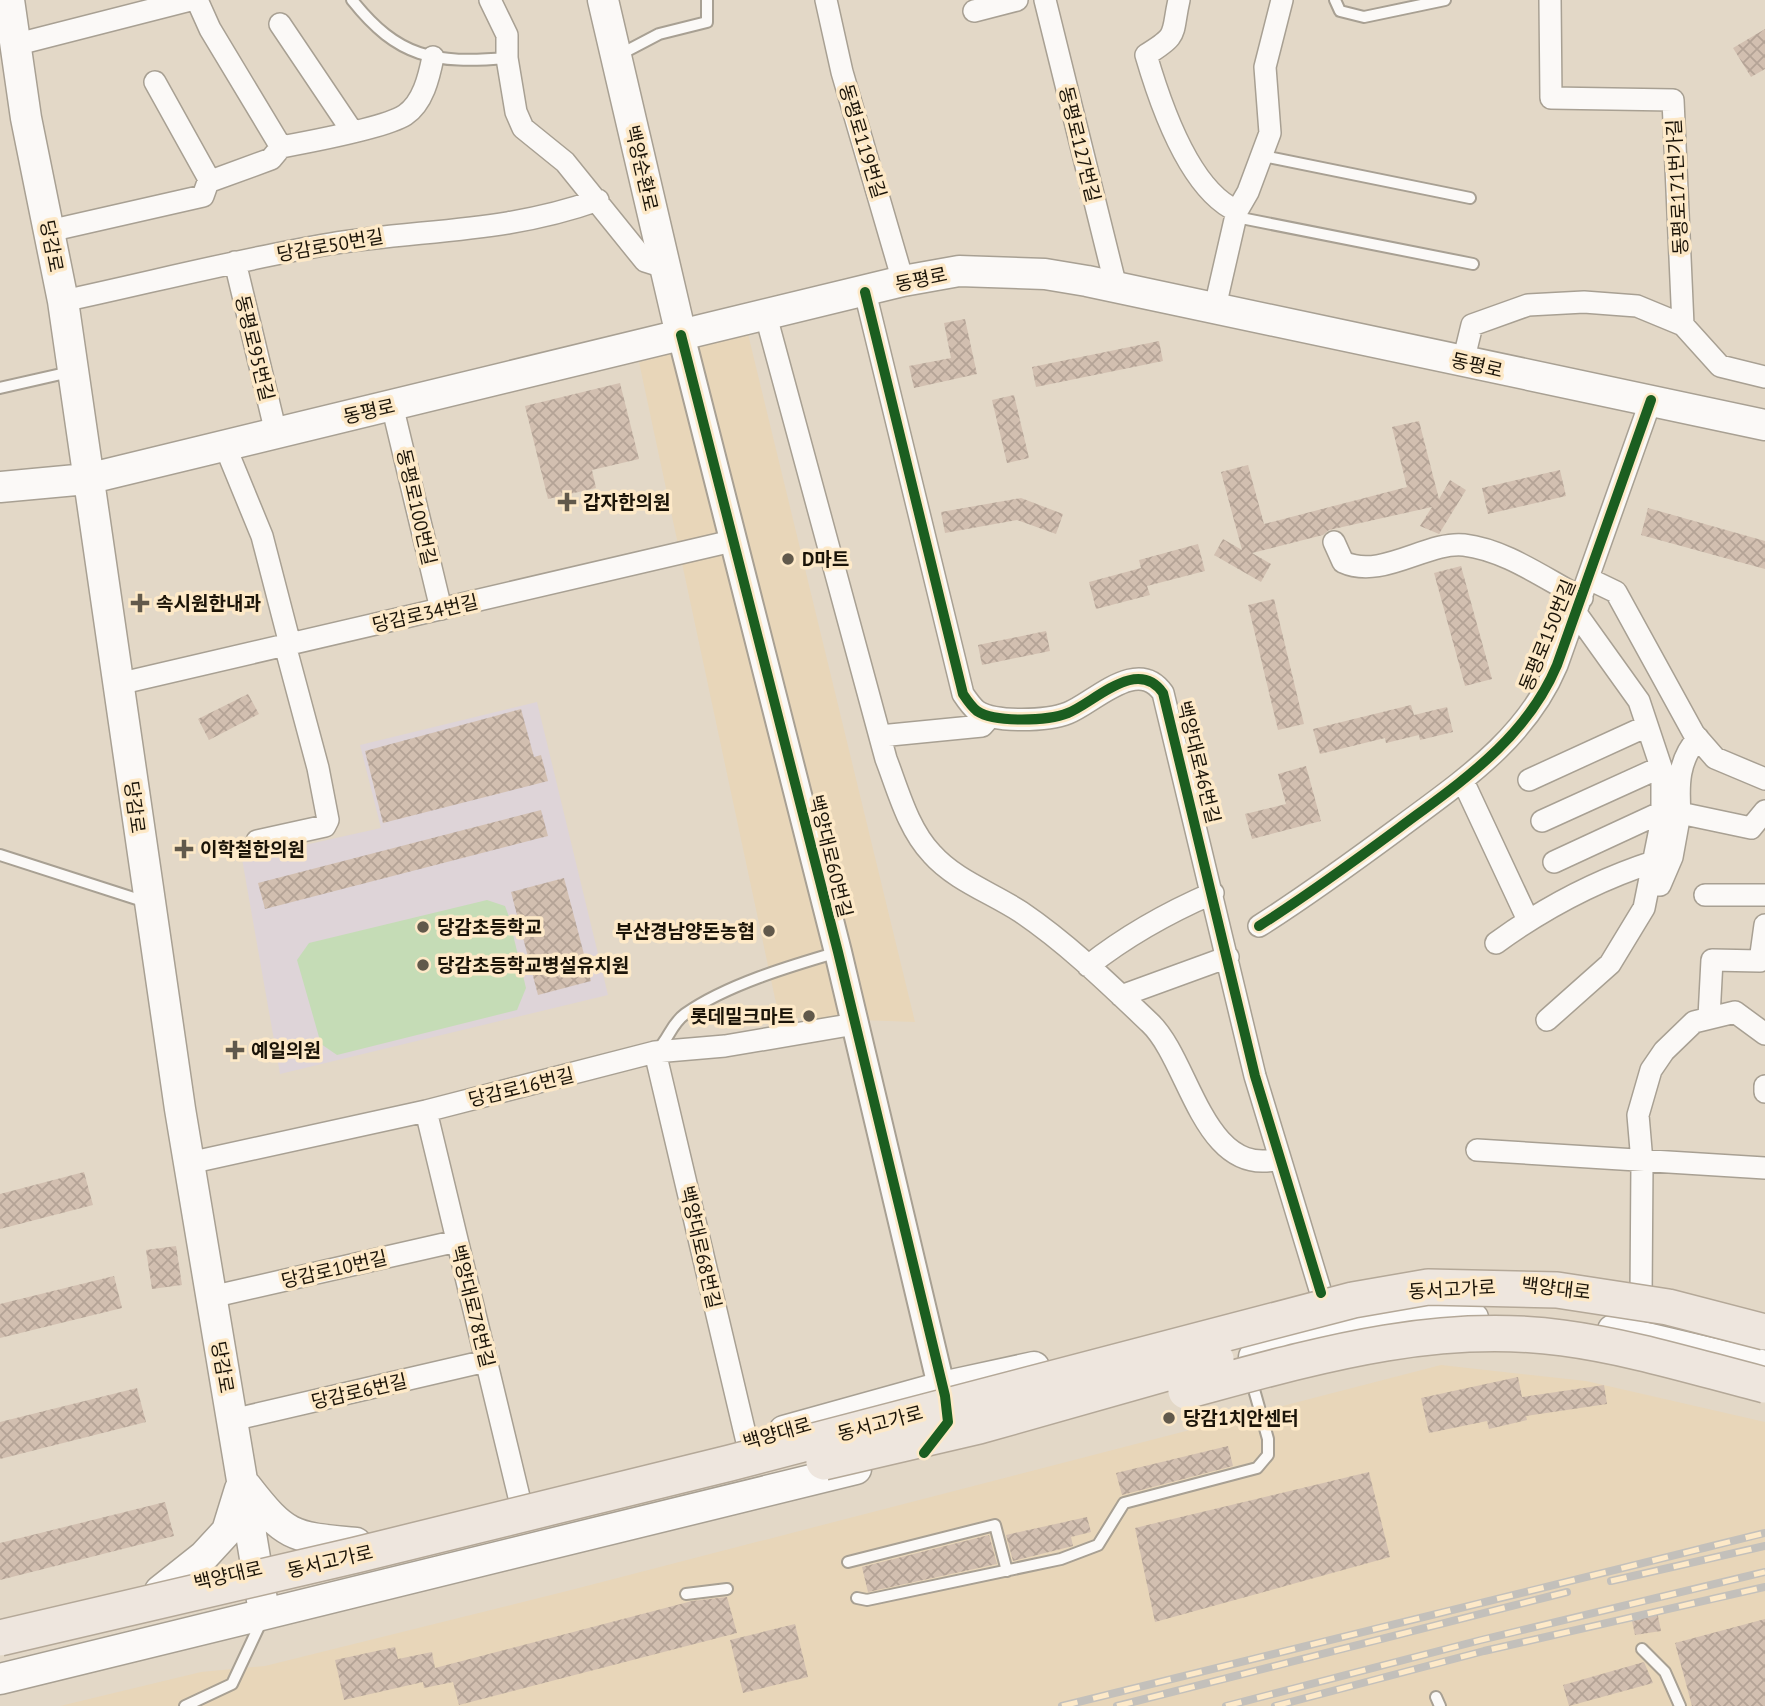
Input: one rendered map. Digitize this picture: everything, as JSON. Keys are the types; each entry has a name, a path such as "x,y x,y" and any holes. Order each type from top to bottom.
{"highway":[{"path":"738,1452 1182,1321 1353,1278 1424,1269 1521,1267 1564,1270 1675,1289 1765,1310"},
{"name":"동서고가로","path":"0,1638 369,1552 738,1452 1292,1314 1428,1287 1557,1290 1668,1307 1765,1331"},
{"name":"동서고가로","path":"0,1660 954,1432 1306,1334 1432,1311 1555,1310 1765,1353"},
{"path":"954,1432 1005,1437 1339,1350 1441,1336 1562,1338 1765,1385"}],"main road":[{"name":"당감로","path":"9,0 14,45 63,301 149,902 189,1163 264,1614"},
{"name":"백양순환로","path":"603,0 681,335"},
{"name":"동평로","path":"0,487 87,480 903,281 960,271 1045,274 1116,287 1765,425"},
{"name":"백양대로","path":"0,1629 257,1568 520,1501 738,1452 942,1387 1245,1317 1321,1293 1394,1281 1476,1280 1642,1299 1765,1331"},
{"name":"백양대로","path":"0,1679 924,1453 1328,1334 1393,1322 1509,1317 1606,1329 1765,1366"},
{"name":"백양대로","path":"1195,1375 1428,1342 1499,1342 1584,1356 1765,1402"},
{"path":"1022,1370 1006,1383 1006,1399 1013,1409 1032,1420"},
{"path":"242,1482 270,1518 300,1538 356,1543"},
{"path":"160,1591 204,1556 228,1531 242,1482"}],"street":[{"path":"14,45 190,0"},
{"path":"197,0 210,29 281,148"},
{"path":"489,0 507,35 507,58 516,112 523,128 565,162 645,261 664,267"},
{"name":"동평로119번길","path":"826,0 842,72 903,281"},
{"path":"974,11 1017,0"},
{"name":"동평로127번길","path":"1045,0 1116,287"},
{"path":"1180,0 1176,31 1166,43 1146,55 1159,98 1176,137 1219,203 1237,214"},
{"path":"1215,307 1237,214 1263,156 1270,133 1265,67 1282,0"},
{"name":"동평로171번가길","path":"1550,0 1551,98 1673,100 1683,325"},
{"path":"280,23 352,131"},
{"path":"49,231 203,196 210,181 271,159 281,148 405,115 419,99 433,57"},
{"path":"155,82 210,181"},
{"name":"당감로50번길","path":"63,301 234,262 412,232 449,233 517,224 598,200"},
{"name":"동평로95번길","path":"234,262 276,433"},
{"path":"865,292 925,548 963,694 975,710 990,717 982,726 880,736"},
{"path":"1463,362 1472,325 1528,305 1584,302 1637,306 1683,325 1720,366 1765,377"},
{"path":"766,316 880,736 906,811 932,854 986,893 1052,934 1153,1026 1170,1048 1202,1118 1216,1137 1252,1160 1278,1159"},
{"name":"백양대로60번길","path":"681,335 838,952 942,1387 948,1422 924,1453"},
{"name":"동평로150번길","path":"1259,926 1317,889 1480,768 1510,738 1545,694 1651,400"},
{"name":"동평로100번길","path":"392,405 441,609"},
{"path":"225,446 262,536 328,820 325,826 257,841"},
{"name":"당감로34번길","path":"118,684 732,541"},
{"path":"1334,542 1343,562 1366,568 1461,545 1492,551 1582,597 1633,691 1661,767 1671,813 1672,857 1660,885 1638,918"},
{"path":"1582,597 1616,592 1698,738 1715,758 1765,779"},
{"name":"백양대로46번길","path":"990,717 1040,718 1068,713 1111,687 1128,681 1148,681 1159,687 1180,750 1255,1076 1278,1159 1321,1293"},
{"path":"1529,780 1647,726"},
{"path":"1547,1020 1610,964 1644,908 1686,751 1698,738"},
{"path":"1542,821 1661,767"},
{"path":"1463,781 1528,920"},
{"path":"1554,862 1671,813 1751,828 1765,811"},
{"path":"1496,943 1528,920 1627,870 1656,861"},
{"path":"1088,966 1114,946 1184,905 1213,893"},
{"path":"1705,895 1765,895"},
{"path":"1709,1017 1712,960 1760,961 1765,925"},
{"path":"1121,996 1228,957"},
{"path":"1642,1299 1642,1163 1638,1115 1651,1070 1664,1051 1694,1022 1709,1017 1735,1012 1765,1034"},
{"name":"당감로16번길","path":"189,1163 426,1111 655,1052 725,1046 855,1024"},
{"name":"백양대로68번길","path":"655,1052 738,1452"},
{"path":"1765,1086 1765,1093"},
{"name":"백양대로78번길","path":"426,1111 520,1501"},
{"path":"1477,1150 1642,1163 1765,1169"},
{"name":"당감로10번길","path":"211,1297 457,1241"},
{"name":"당감로6번길","path":"232,1420 486,1361"}],"lane":[{"path":"352,0 387,38 400,47 433,57 507,58"},
{"path":"616,56 659,34 707,22 707,0"},
{"path":"1335,0 1340,11 1364,18 1446,0"},
{"path":"1263,156 1470,198"},
{"path":"1237,214 1473,264"},
{"path":"0,388 73,371"},
{"path":"0,855 149,902"},
{"path":"655,1052 664,1044 670,1027 710,999 797,964 838,952"},
{"path":"857,1598 867,1600 1060,1559 1098,1545 1124,1503 1256,1468 1268,1455 1269,1439 1247,1367"},
{"path":"848,1562 995,1525 1007,1571"},
{"path":"686,1594 727,1589"},
{"path":"185,1706 232,1685 264,1614"},
{"path":"1642,1649 1665,1672 1680,1706"}],"shaded area":[{"path":"748,334 915,1022 779,1017 639,362"},
{"name":"당감초등학교","path":"537,702 608,995 280,1074 242,859 381,828 360,745"},
{"path":"1441,1365 1586,1381 1765,1422 1765,1706 60,1706 201,1672 265,1666 575,1589"}],"green space":[{"path":"487,900 505,906 508,914 526,988 517,1010 337,1055 321,1044 297,960 309,943"}],"building":[{"path":"1765,29 1765,69 1751,77 1733,48"},
{"path":"965,319 977,374 914,388 909,366 951,358 944,323"},
{"path":"1159,341 1163,361 1036,387 1032,367"},
{"path":"620,383 639,459 592,470 596,488 548,499 525,406"},
{"path":"1014,395 1029,458 1007,463 992,400"},
{"path":"1419,421 1439,499 1450,480 1466,490 1439,534 1420,526 1432,507 1329,530 1323,535 1252,553 1271,564 1261,582 1214,555 1223,539 1242,550 1221,472 1248,465 1264,524 1407,487 1392,427"},
{"path":"1560,470 1566,496 1488,514 1482,488"},
{"path":"1021,498 1063,514 1056,534 1017,520 945,533 941,512"},
{"path":"1648,508 1765,541 1765,569 1641,535"},
{"path":"1198,544 1205,571 1147,586 1150,595 1096,609 1089,582 1141,568 1139,560"},
{"path":"1461,566 1492,679 1465,686 1434,573"},
{"path":"1274,599 1304,724 1278,730 1248,605"},
{"path":"1046,631 1050,651 982,665 978,645"},
{"path":"248,694 259,714 209,740 198,719"},
{"path":"1411,705 1414,715 1447,707 1453,732 1420,740 1419,735 1386,743 1385,738 1320,754 1313,729"},
{"path":"521,709 534,757 541,755 548,781 383,823 365,751"},
{"path":"1306,766 1321,821 1252,839 1245,814 1286,804 1278,774"},
{"path":"541,810 548,836 265,909 258,883"},
{"path":"564,878 591,981 538,995 511,892"},
{"path":"84,1172 93,1205 0,1229 0,1194"},
{"path":"176,1246 182,1285 152,1289 146,1250"},
{"path":"114,1276 122,1308 0,1338 0,1304"},
{"path":"1518,1377 1522,1397 1604,1385 1607,1404 1526,1416 1527,1420 1489,1429 1487,1421 1429,1433 1421,1398"},
{"path":"137,1388 146,1422 0,1459 0,1422"},
{"path":"1228,1446 1233,1466 1122,1495 1116,1473"},
{"path":"1369,1472 1390,1557 1155,1622 1135,1528"},
{"path":"165,1502 174,1536 0,1580 0,1543"},
{"path":"1087,1517 1091,1532 1071,1537 1073,1546 1013,1561 1006,1535"},
{"path":"989,1535 997,1564 868,1592 862,1567"},
{"path":"727,1597 737,1633 459,1705 453,1682 424,1688 423,1682 344,1700 335,1660 395,1647 398,1659 432,1652 435,1668 692,1601"},
{"path":"1657,1611 1661,1631 1635,1635 1631,1616"},
{"path":"1765,1619 1765,1706 1692,1706 1675,1643"},
{"path":"795,1624 808,1677 743,1693 730,1640"},
{"path":"1644,1662 1653,1683 1569,1706 1563,1685"}],"railway":[{"path":"1062,1706 1765,1533"},
{"path":"1611,1581 1765,1546"},
{"path":"1226,1706 1481,1640 1765,1572"},
{"path":"1275,1706 1484,1651 1765,1587"},
{"path":"1117,1706 1567,1592"}],"cycle path":[{"path":"865,292 963,694 968,701 977,711 996,718 1035,719 1068,713 1128,680 1141,679 1153,683 1163,693 1255,1076 1321,1293"},
{"path":"681,335 838,952 945,1396 948,1422 924,1453"},
{"path":"1259,926 1330,878 1469,775 1510,737 1528,715 1557,665 1651,400"}],"place":[{"name":"갑자한의원","path":"567,502"},
{"name":"D마트","path":"788,559"},
{"name":"속시원한내과","path":"140,603"},
{"name":"이학철한의원","path":"184,849"},
{"name":"당감초등학교","path":"423,927"},
{"name":"부산경남양돈농협","path":"769,931"},
{"name":"당감초등학교병설유치원","path":"423,965"},
{"name":"롯데밀크마트","path":"809,1016"},
{"name":"예일의원","path":"235,1050"},
{"name":"당감1치안센터","path":"1169,1418"}]}
